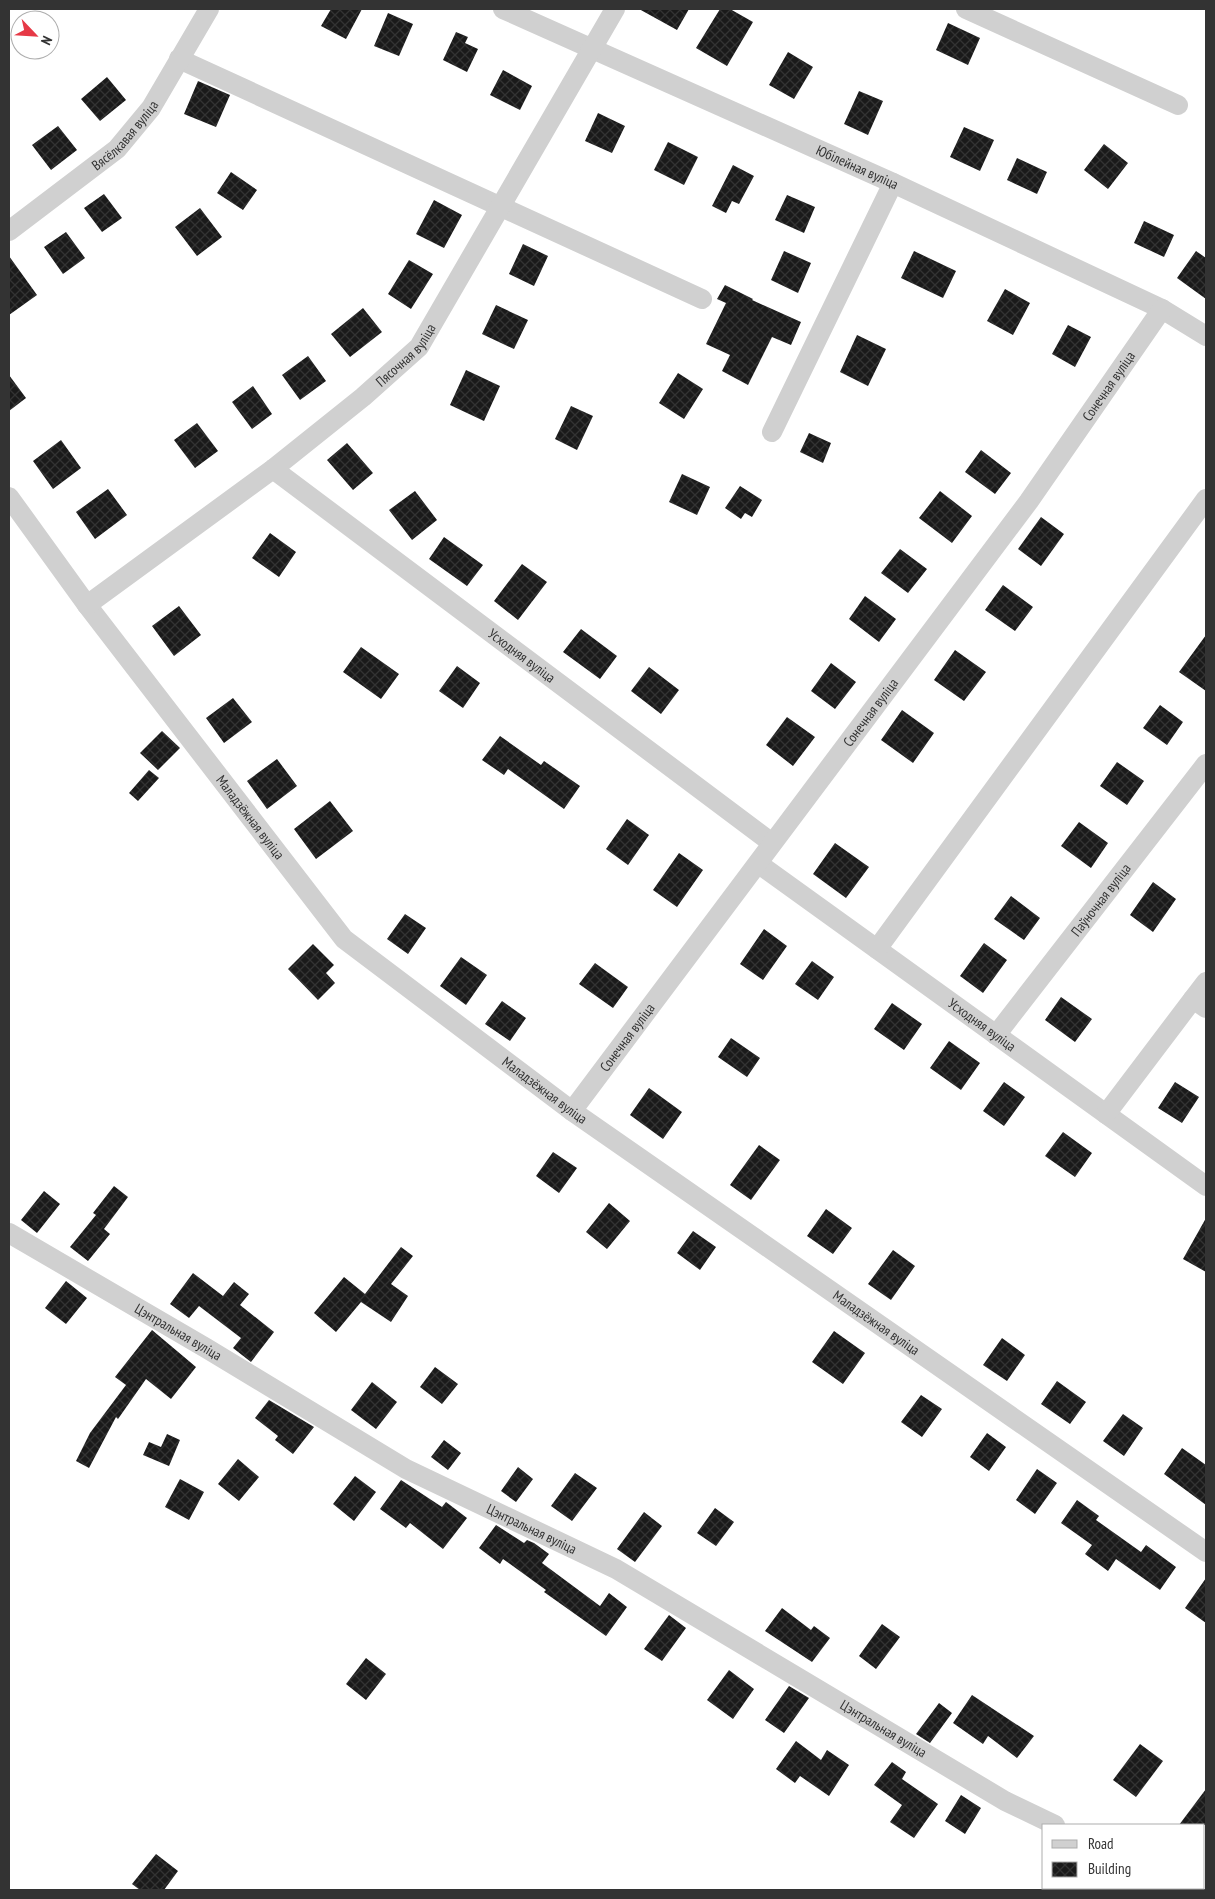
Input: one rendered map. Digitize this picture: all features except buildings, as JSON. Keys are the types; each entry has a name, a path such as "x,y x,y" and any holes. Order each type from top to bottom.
{"street":[{"name":"Вясёлкавая вуліца","path":"9,231 117,148 151,108 209,9"},
{"name":"Юбілейная вуліца","path":"503,9 593,47 1162,309 1206,336"},
{"name":"Пясочная вуліца","path":"87,605 273,469 363,397 419,347 615,9"},
{"path":"966,9 1178,105"},
{"path":"179,59 702,299"},
{"path":"772,432 893,184"},
{"name":"Сонечная вуліца","path":"572,1111 759,864 772,843 1029,500 1162,309"},
{"name":"Усходняя вуліца","path":"273,469 772,843"},
{"name":"Маладзёжная вуліца","path":"9,497 87,605 344,939 572,1111 1206,1552"},
{"path":"877,949 1206,499"},
{"name":"Паўночная вуліца","path":"996,1035 1206,764"},
{"name":"Усходняя вуліца","path":"759,864 1206,1186"},
{"path":"1106,1114 1200,1004 1206,982"},
{"name":"Цэнтральная вуліца","path":"9,1233 406,1468 616,1569 1004,1801 1053,1824"}]}
